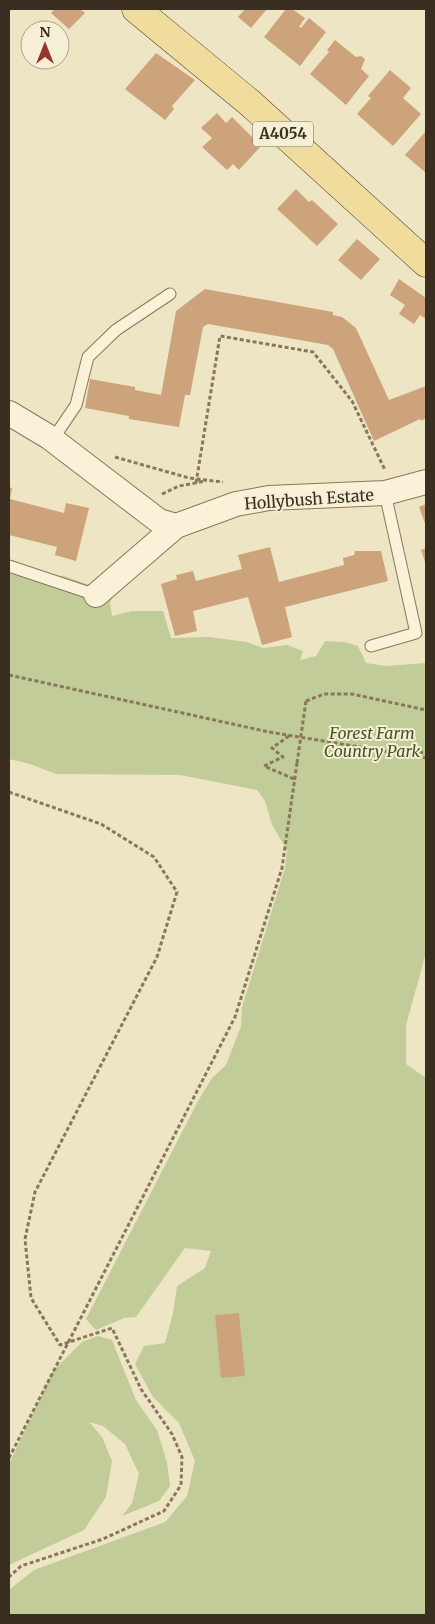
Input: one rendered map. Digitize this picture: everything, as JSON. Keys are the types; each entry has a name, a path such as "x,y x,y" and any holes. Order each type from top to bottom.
{"main road":[{"name":"A4054","path":"136,9 250,103 426,263"}],"street":[{"path":"9,413 53,439 159,521 176,526"},
{"name":"Hollybush Estate","path":"96,595 176,526 236,504 269,498 390,492 426,482"}],"lane":[{"path":"53,439 76,405 88,357 116,330 170,294"},
{"name":"Hollybush Estate","path":"371,646 416,633 390,492"},
{"path":"9,566 96,595"}],"path":[{"path":"196,481 220,336 313,352 352,401 390,492"},
{"path":"75,456 89,450 196,481"},
{"path":"140,505 179,486 196,481 209,480 226,483"},
{"path":"9,675 289,736 426,758"},
{"path":"9,1458 235,1017 282,868 306,701 324,694 352,694 426,710"},
{"path":"289,736 272,748 283,756 264,766 294,779"},
{"path":"412,755 426,751"},
{"path":"9,792 100,824 154,857 178,892 157,957 35,1192 25,1239 31,1298 60,1345 112,1328 141,1389 172,1434 182,1457 180,1485 164,1511 103,1539 21,1566 9,1577"}],"green space":[{"name":"Forest Farm Country Park","path":"9,570 20,574 64,576 114,594 110,603 112,616 132,611 163,611 171,638 209,637 247,642 263,648 287,645 303,651 300,660 316,656 325,641 345,642 358,646 366,663 386,666 426,663 426,953 406,1025 406,1064 426,1078 426,1615 9,1615 9,1590 34,1570 165,1522 187,1496 195,1461 179,1423 153,1397 135,1364 144,1346 165,1343 173,1313 177,1286 205,1268 211,1251 185,1248 136,1317 124,1318 96,1330 86,1319 198,1101 212,1078 226,1065 241,1026 242,1007 285,868 287,850 272,825 265,801 257,790 180,775 56,774 30,764 9,759"},
{"path":"98,1336 112,1340 136,1400 157,1430 167,1462 170,1486 159,1501 122,1516 132,1503 139,1474 125,1444 103,1426 89,1422 102,1437 112,1461 106,1497 84,1530 9,1565 9,1464 53,1371 82,1342"}],"building":[{"path":"55,9 80,9 85,13 70,28 70,20 59,20 51,13"},
{"path":"245,9 267,9 251,28 238,17"},
{"path":"286,9 292,9 305,18 299,27 301,28 309,18 326,32 300,66 264,37"},
{"path":"335,40 356,57 361,56 365,59 361,69 369,76 346,105 310,74 329,52 327,50"},
{"path":"156,53 195,80 172,106 174,109 165,120 125,89"},
{"path":"390,70 411,88 403,98 421,114 393,146 357,114 371,98 368,96"},
{"path":"217,113 226,123 232,117 261,146 239,170 233,164 227,170 202,147 212,138 201,128"},
{"path":"426,131 426,173 405,155"},
{"path":"296,189 309,202 312,200 338,224 317,246 277,209"},
{"path":"357,239 380,259 361,280 338,260"},
{"path":"399,279 426,298 426,319 420,315 414,324 399,314 405,305 390,295"},
{"path":"205,289 333,312 333,315 342,317 356,328 389,400 426,386 426,418 421,421 420,419 374,441 333,349 328,345 208,324 203,327 190,395 185,395 179,427 129,419 129,416 85,408 90,379 135,387 135,390 161,395 176,311"},
{"path":"9,487 12,488 10,499 64,513 66,503 89,508 76,561 55,555 57,547 9,535"},
{"path":"426,504 426,526 419,507"},
{"path":"270,547 279,582 344,565 343,558 354,555 355,551 381,551 388,581 285,607 292,637 262,645 248,597 193,611 197,631 175,636 161,584 177,579 176,575 193,571 196,581 242,569 238,555"},
{"path":"426,548 426,565 421,550"},
{"path":"239,1313 245,1376 221,1378 215,1315"}]}
